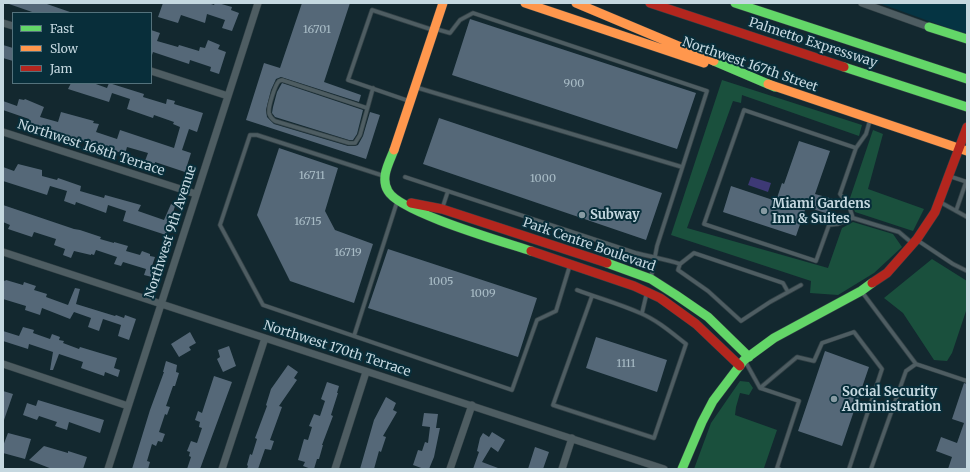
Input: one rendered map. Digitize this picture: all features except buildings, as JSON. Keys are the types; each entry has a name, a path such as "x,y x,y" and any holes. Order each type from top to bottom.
{"main road":[{"path":"385,176 443,3"},
{"name":"Northwest 167th Street","path":"525,3 963,150"},
{"path":"576,3 775,87"},
{"name":"Palmetto Expressway","path":"650,3 967,107"},
{"name":"Palmetto Expressway","path":"735,3 967,79"},
{"path":"929,27 967,39"},
{"path":"682,469 702,422 713,401 744,361 774,338 862,291 887,272 915,242 935,212 949,176 963,150 967,127"},
{"name":"Park Centre Boulevard","path":"385,176 386,190 393,198 438,220 648,291 664,300 712,339 744,361"},
{"name":"Park Centre Boulevard","path":"398,201 442,209 620,267 651,279 676,294 708,317 744,361"},
{"path":"438,220 442,209"},
{"path":"571,264 574,252"},
{"path":"648,291 651,279"}],"street":[{"name":"Northwest 9th Avenue","path":"108,469 258,3"},
{"path":"862,3 929,27"},
{"path":"152,71 228,96"},
{"name":"Northwest 168th Terrace","path":"3,132 196,194"},
{"name":"Northwest 170th Terrace","path":"3,252 366,372 472,404 664,469"},
{"path":"222,469 265,338"},
{"path":"3,364 128,406"},
{"path":"335,469 366,372"},
{"path":"450,469 472,404"},
{"path":"562,469 572,438"}],"lane":[{"path":"410,101 348,80 372,10 434,30 450,33 460,20 473,14 707,91 656,246 651,279"},
{"path":"368,108 282,80 276,85 269,112 271,118 275,121 349,143 355,143 358,140 368,108 373,88"},
{"path":"414,87 682,167"},
{"path":"856,148 744,110 704,224 816,261 829,225 838,224 853,218 899,232 967,271"},
{"path":"853,218 849,206 840,194 856,148 866,134 870,119"},
{"path":"385,176 257,135 250,135 220,225 263,305 512,390 537,320 556,311 571,264"},
{"path":"949,176 967,182 956,211"},
{"path":"405,177 636,253 680,264"},
{"path":"442,209 448,191"},
{"path":"354,336 398,201"},
{"path":"939,202 967,217"},
{"path":"788,292 783,283 694,253 680,264 678,270 708,291 741,321 770,302 801,285"},
{"path":"577,290 642,313 686,344 654,438 553,405 592,296"},
{"path":"642,313 648,291"},
{"path":"862,291 916,364 967,381"},
{"path":"760,388 796,357 814,360 822,343 854,332 882,369 849,469"},
{"path":"744,361 760,388 799,401 777,468 779,469"},
{"path":"871,469 906,371 916,364"}],"shaded area":[{"path":"879,3 967,3 967,35"},
{"path":"751,177 771,183 768,192 748,185"}],"green space":[{"path":"722,80 862,125 859,136 742,95 741,103 733,101 687,228 828,268 842,228 853,222 893,234 902,247 874,273 838,295 810,293 811,281 671,235"},
{"path":"873,130 883,134 868,189 924,209 913,231 855,212 850,198"},
{"path":"932,259 967,281 967,308 952,353 947,361 934,360 903,313 884,298"},
{"path":"740,381 749,382 753,388 749,395 740,393 735,415 777,430 764,468 765,469 694,469 711,423"}],"traffic: fast":[{"path":"735,3 967,79"},
{"path":"929,27 967,39"},
{"path":"714,61 775,87"},
{"path":"844,67 967,107"},
{"path":"394,150 386,170 385,181 388,191 396,199 411,208 454,226 531,251"},
{"path":"607,263 651,279 676,295 708,317 749,357"},
{"path":"682,469 702,422 713,401 744,360 774,338 861,291 872,283"}],"traffic: slow":[{"path":"394,150 443,3"},
{"path":"525,3 704,63"},
{"path":"576,3 714,61"},
{"path":"768,84 967,151"}],"traffic: jam":[{"path":"650,3 844,67"},
{"path":"872,283 887,273 917,239 935,212 967,127"},
{"path":"411,203 442,209 607,263"},
{"path":"531,251 634,286 660,298 696,324 740,366"}],"place":[{"name":"Miami Gardens Inn & Suites","path":"764,211"},
{"name":"Subway","path":"582,215"},
{"name":"Social Security Administration","path":"834,399"}]}
